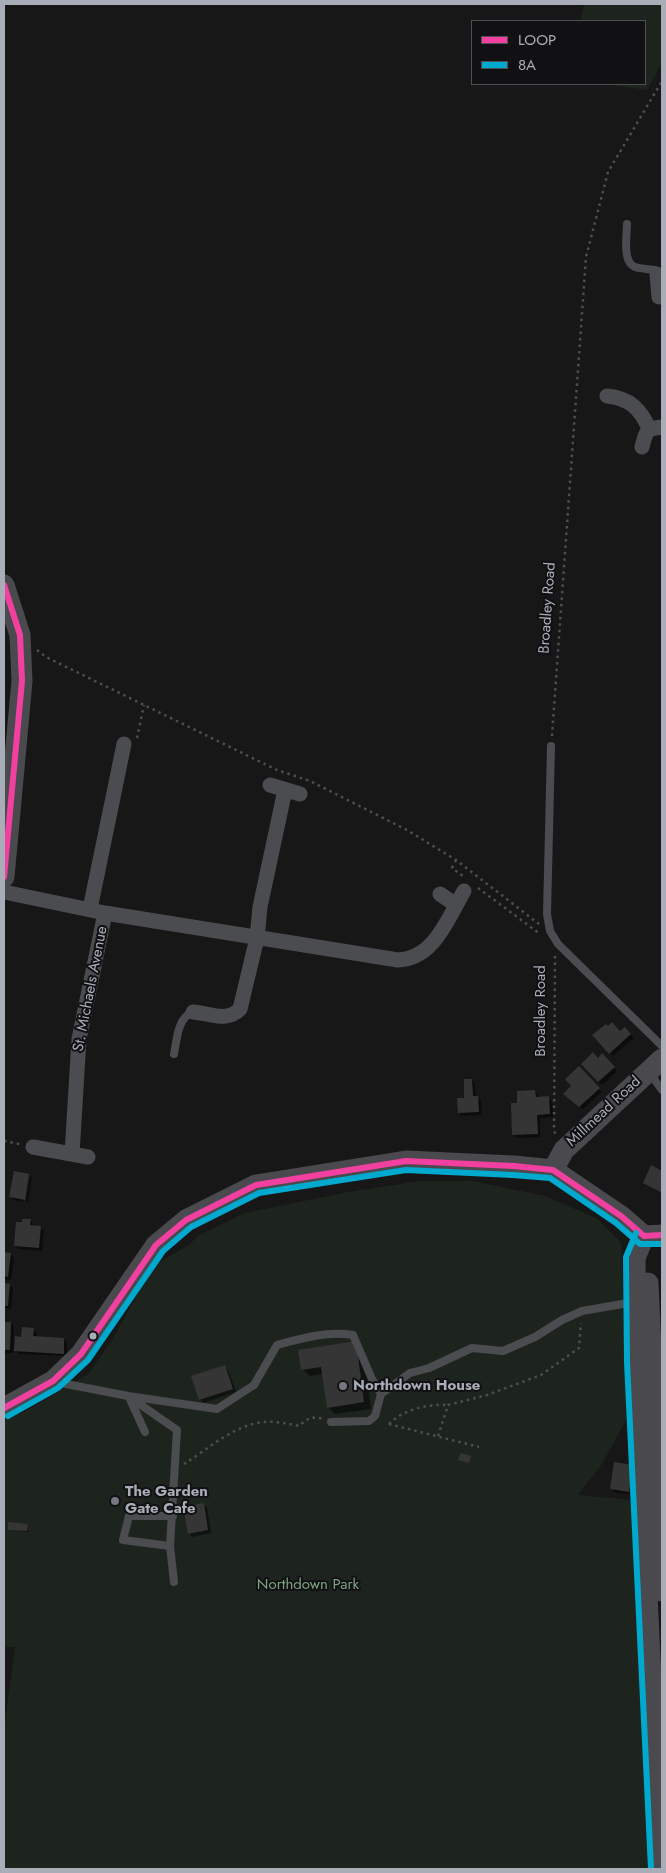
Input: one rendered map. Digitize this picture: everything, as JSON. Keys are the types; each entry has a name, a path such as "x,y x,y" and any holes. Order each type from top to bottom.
{"main road":[{"path":"4,585 20,635 22,681 4,877"},
{"name":"Millmead Road","path":"553,1170 564,1150 655,1065"},
{"path":"4,1408 53,1381 82,1354 156,1245 186,1220 256,1185 406,1161 514,1166 553,1170 621,1216 653,1235"},
{"path":"653,1235 635,1258 634,1302 644,1362 655,1534 660,1869"},
{"path":"644,1362 653,1235"},
{"path":"655,1534 662,1591"}],"street":[{"path":"607,396 624,399 636,407 656,428 645,436 642,447"},
{"name":"St. Michaels Avenue","path":"72,1154 79,1039 97,911 124,744"},
{"path":"193,1012 225,1017 234,1015 240,1009 256,938 260,907 292,792 270,785"},
{"name":"St. Michaels Avenue","path":"4,892 97,911 256,938 408,960 419,956 436,940 468,886"},
{"path":"440,894 456,905"},
{"path":"33,1147 88,1157"}],"lane":[{"path":"627,224 627,251 630,262 634,266 655,270 659,287"},
{"path":"551,746 547,914 550,931 558,944 662,1046"},
{"path":"174,1054 183,1018 193,1012"},
{"path":"655,1065 662,1090"},
{"path":"332,1422 369,1421 375,1416 381,1394 410,1373 428,1368 472,1348 503,1351 535,1337 562,1320 582,1311 634,1302"},
{"path":"53,1381 128,1396 217,1408 254,1385 277,1345 313,1335 341,1333 353,1335 372,1379 381,1394"},
{"path":"128,1396 145,1432"},
{"path":"128,1396 177,1430 170,1546 174,1582"},
{"path":"170,1546 123,1540 129,1516 173,1516"}],"path":[{"name":"Broadley Road","path":"551,746 586,257 608,172 662,82"},
{"path":"124,744 134,747 144,705"},
{"path":"456,860 452,868 468,886 544,937 558,944"},
{"name":"Broadley Road","path":"558,944 554,959 554,1131 564,1150"},
{"path":"479,1447 389,1424 396,1417 430,1404 448,1405 487,1395 541,1375 579,1348 582,1311"},
{"path":"438,1436 448,1405"},
{"path":"174,1470 237,1430 264,1422 280,1422 300,1426 304,1420 316,1417 332,1422"}],"green space":[{"path":"584,4 662,4 662,63 647,90 611,85 646,85 646,20 580,20"},
{"name":"Northdown Park","path":"420,1181 473,1181 545,1196 596,1218 621,1242 629,1415 602,1464 578,1495 633,1500 652,1869 4,1869 4,1730 15,1647 4,1647 4,1419 24,1412 88,1374 112,1340 153,1266 189,1245 198,1236 245,1213 348,1192"}],"building":[{"path":"612,1022 620,1031 625,1027 631,1034 609,1054 592,1035 606,1024 608,1026"},
{"path":"593,1052 598,1058 602,1053 615,1067 598,1082 581,1064"},
{"path":"579,1066 600,1088 579,1107 563,1094 571,1086 565,1079"},
{"path":"464,1079 472,1079 473,1096 478,1096 479,1112 458,1113 457,1098 464,1098"},
{"path":"535,1090 536,1097 549,1096 550,1114 537,1115 538,1134 512,1135 511,1103 517,1103 517,1091"},
{"path":"651,1165 662,1171 662,1193 643,1183"},
{"path":"14,1171 29,1174 25,1200 9,1197"},
{"path":"22,1219 31,1219 30,1225 41,1226 39,1248 14,1246 16,1222 22,1222"},
{"path":"4,1252 11,1253 8,1277 4,1276"},
{"path":"4,1283 10,1284 8,1306 4,1306"},
{"path":"4,1322 11,1322 10,1350 4,1350"},
{"path":"22,1327 34,1328 33,1336 64,1338 64,1354 14,1351 15,1336 21,1337"},
{"name":"Northdown House","path":"356,1341 364,1402 327,1408 321,1367 301,1370 298,1350"},
{"path":"225,1365 233,1389 199,1400 191,1376"},
{"path":"461,1453 471,1456 469,1463 458,1460"},
{"path":"614,1462 633,1465 629,1492 610,1489"},
{"path":"204,1503 208,1530 188,1534 183,1507"},
{"path":"8,1522 28,1524 27,1531 8,1530"}],"transit line":[{"name":"LOOP","path":"4,585 20,635 22,681 4,877"},
{"name":"LOOP","path":"4,1408 53,1381 81,1354 156,1245 186,1220 256,1185 406,1161 514,1166 553,1170 621,1216 644,1236 662,1235"},
{"name":"8A","path":"8,1416 58,1388 88,1360 163,1251 191,1227 259,1193 406,1170 550,1178 616,1223 640,1244 662,1244"},
{"name":"8A","path":"636,1233 626,1257 627,1362 651,1869"}],"place":[{"name":"Northdown House","path":"343,1386"},
{"name":"The Garden Gate Cafe","path":"115,1501"}]}
